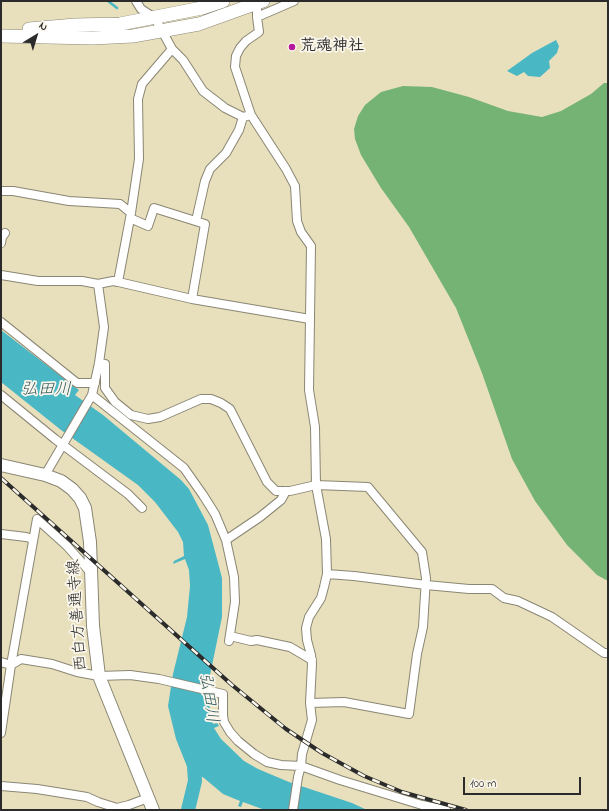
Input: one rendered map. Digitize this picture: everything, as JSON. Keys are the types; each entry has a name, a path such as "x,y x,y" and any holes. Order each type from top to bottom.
{"main road":[{"path":"1,31 75,25 120,24 202,8 223,1"},
{"path":"1,36 93,38 132,36 162,32 199,24 258,6"},
{"name":"西白方善通寺線","path":"1,465 45,475 61,481 72,489 83,503 90,542 93,626 100,676 153,810"}],"street":[{"path":"136,1 142,9 155,18 172,49 183,60 203,91 225,108 247,116"},
{"path":"293,810 302,754 312,720 310,703 312,660 307,640 306,628 310,617 321,598 327,574 326,539 316,485 315,427 309,390 311,246 301,232 297,221 295,186 286,170 247,116 235,67 236,56 240,48 246,41 259,32 258,6 294,1"},
{"path":"1,275 38,281 82,281 98,284 113,281 118,282 131,216 139,159 138,99 142,84 172,49"},
{"path":"196,221 205,181 210,169 226,153 247,116"},
{"path":"1,191 13,191 69,200 120,204 131,216 148,226 154,208 205,224 192,299"},
{"path":"1,243 2,237 5,233"},
{"path":"113,281 192,299 310,319"},
{"path":"45,475 92,395 99,363 104,327 98,284"},
{"path":"1,322 77,383 95,383"},
{"path":"99,363 105,364 105,388 115,402 131,415 148,419 160,417 201,399 211,399 230,409 267,482 276,491 286,491 316,485 368,487 422,552 426,578 423,627 417,654 409,714 344,702 310,703"},
{"path":"1,395 64,442 128,494 142,508"},
{"path":"92,395 184,468 203,494 226,540 234,577 235,602 229,638 251,641 257,640 290,647 312,660"},
{"path":"226,540 260,517 281,500 286,491"},
{"path":"1,733 11,665 37,519 67,546 91,573"},
{"path":"1,534 33,539"},
{"path":"327,574 469,589 492,589 504,598 518,601 552,617 604,653 608,653"},
{"path":"1,662 11,665 21,659 52,664 77,672 100,676 130,675 159,679 223,694 224,722 238,741 267,762 281,765 301,766 340,780 422,805 446,810"},
{"path":"1,786 37,789 87,797 117,808 148,798"}],"green space":[{"path":"604,83 608,83 608,581 597,575 567,545 535,501 512,459 482,373 456,308 409,227 381,188 361,155 355,139 354,129 358,116 365,105 381,92 403,86 432,87 469,97 508,111 542,117 561,111 591,94"}],"water":[{"path":"556,40 559,46 557,53 549,61 550,68 540,77 528,76 524,72 517,76 507,71 532,53"},
{"name":"弘田川","path":"1,330 79,390 75,395 103,415 181,480 189,489 208,525 222,578 222,617 209,680 209,704 213,724 217,723 219,726 214,728 221,739 244,761 258,769 289,782 352,803 367,810 265,810 243,802 241,807 238,806 240,801 223,794 204,778 188,769 176,739 168,706 173,674 187,617 190,586 189,570 185,559 173,564 174,561 184,556 183,542 178,532 155,502 138,485 61,430 1,382"}],"waterway":[{"path":"108,1 117,8"},
{"path":"188,810 195,781 193,753"}],"railway":[{"path":"1,478 232,685 286,729 322,753 364,776 402,792 466,810"}],"place":[{"name":"荒魂神社","path":"292,47"}]}
